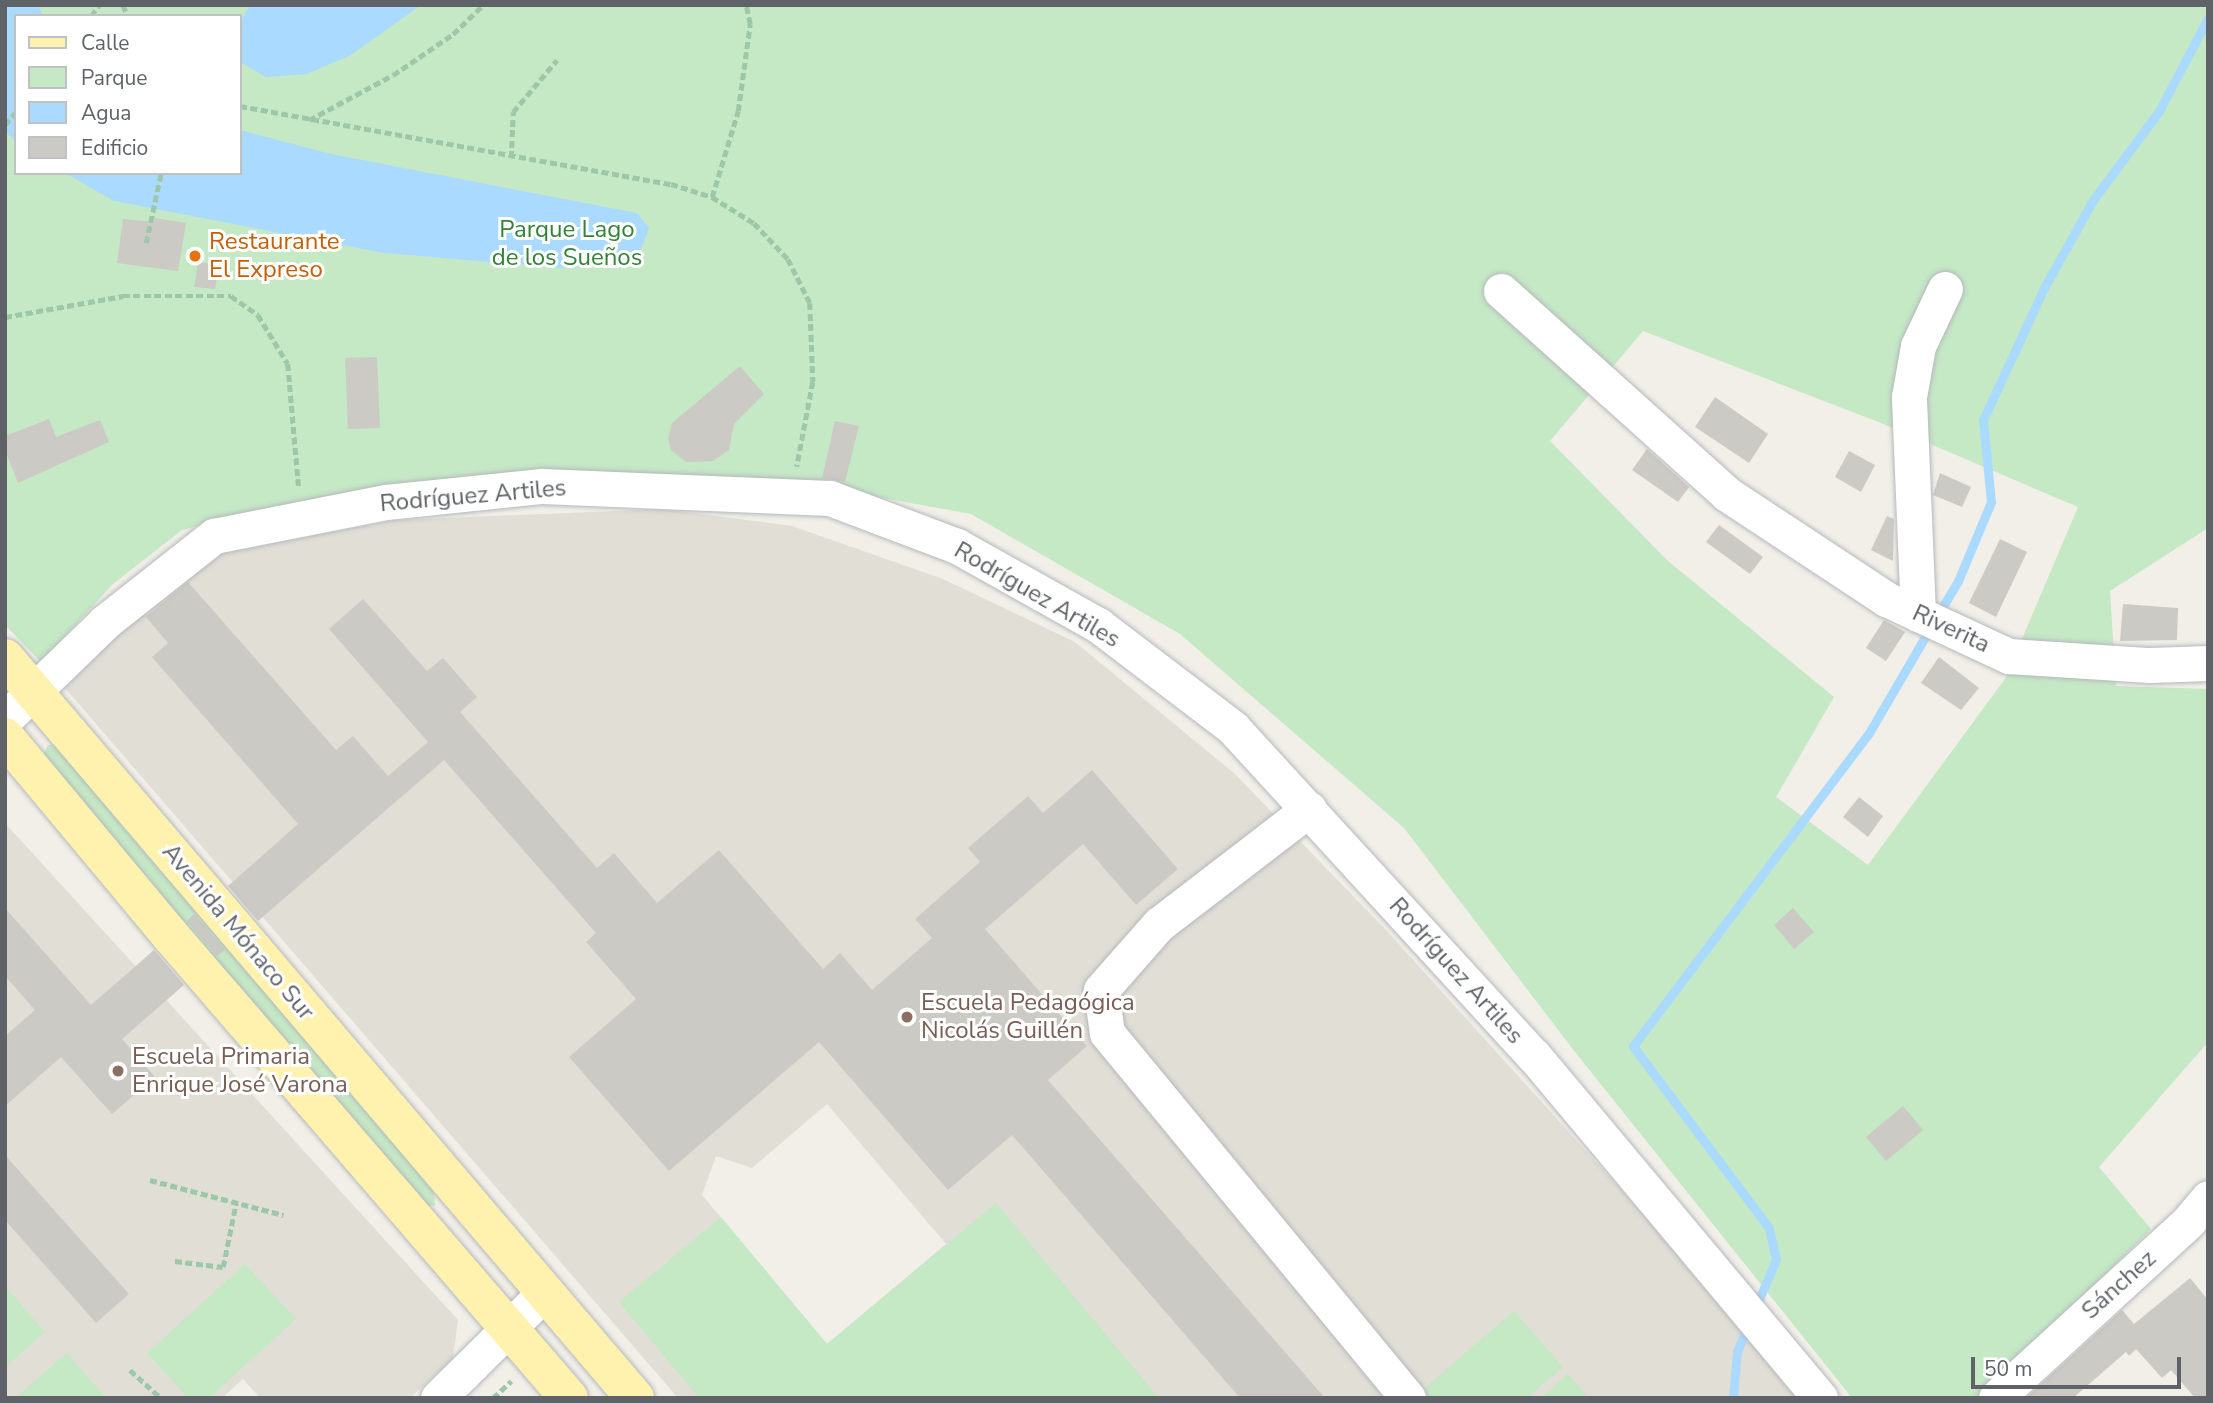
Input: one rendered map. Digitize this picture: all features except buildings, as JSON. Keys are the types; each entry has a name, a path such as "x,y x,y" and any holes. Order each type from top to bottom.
{"main road":[{"name":"Avenida Mónaco Sur","path":"5,658 36,690 635,1398"},
{"path":"5,737 569,1398"}],"street":[{"path":"1918,614 1909,397 1918,346 1945,289"},
{"name":"Riverita","path":"1501,290 1727,494 1886,599 2009,656 2150,665 2208,663"},
{"name":"Rodríguez Artiles","path":"5,719 105,622 214,536 387,502 542,485 830,498 957,546 1098,625 1233,728 1534,1056 1820,1398"},
{"path":"1309,809 1159,924 1101,990 1107,1033 1408,1398"},
{"name":"Sánchez","path":"1996,1398 2201,1222"},
{"path":"438,1398 544,1293"}],"path":[{"path":"308,120 393,75 453,34 483,5"},
{"path":"712,197 738,111 750,24 746,5"},
{"path":"511,158 513,112 558,60"},
{"path":"242,106 511,158 671,184 712,197 754,223 788,259 810,303 813,382 791,496"},
{"path":"146,243 161,175"},
{"path":"5,317 123,296 231,296 258,315 288,364 297,483 307,518"},
{"path":"150,1180 283,1215"},
{"path":"175,1261 223,1267 236,1203"},
{"path":"130,1370 161,1398"},
{"path":"493,1398 516,1375"}],"shaded area":[{"name":"Escuela Pedagógica Nicolás Guillén","path":"663,509 792,526 943,579 1075,642 1235,774 1386,930 1748,1330 1797,1398 678,1398 65,688 142,609 216,553 397,520","holes":["827,1104 946,1244 827,1344 702,1195 716,1156 752,1168"]},
{"name":"Escuela Primaria Enrique José Varona","path":"5,823 458,1320 453,1358 410,1398 260,1398 243,1379 222,1398 5,1398"}],"green space":[{"name":"Parque Lago de los Sueños","path":"5,5 2208,5 2208,528 2110,591 2116,686 2208,689 2208,1042 2099,1167 2151,1229 1981,1398 1852,1398 1575,1052 1404,828 1180,634 971,514 872,496 475,477 330,495 182,530 113,584 41,662 5,625","holes":["1643,331 1881,423 2078,507 2005,679 1868,865 1776,797 1834,697 1668,561 1550,441"]},
{"path":"48,745 58,745 434,1192 435,1206 425,1205 245,997 43,755"},
{"path":"996,1203 1159,1398 699,1398 619,1302 721,1217 827,1344"},
{"path":"245,1264 296,1319 209,1398 188,1398 147,1353"},
{"path":"5,1286 45,1332 5,1367"},
{"path":"1514,1311 1563,1367 1527,1398 1423,1398 1419,1393"},
{"path":"67,1353 106,1398 15,1398"},
{"path":"1568,1374 1589,1398 1541,1398"}],"water":[{"path":"5,5 38,5 42,14 14,14 14,139 5,132"},
{"path":"250,5 421,5 351,55 307,74 266,77 242,63 242,19"},
{"path":"242,131 331,154 637,213 649,228 639,254 618,266 561,268 384,253 114,201 68,175 242,175"}],"waterway":[{"path":"1937,616 1958,581 1991,502 1983,420 2044,288 2093,200 2159,111 2208,18"},
{"path":"1755,1309 1776,1259 1769,1228 1633,1046 1869,733 1930,628"},
{"path":"1733,1398 1737,1352 1748,1325"}],"place":[{"name":"Restaurante El Expreso","path":"195,256"},
{"name":"Escuela Pedagógica Nicolás Guillén","path":"907,1017"},
{"name":"Escuela Primaria Enrique José Varona","path":"118,1071"}]}
